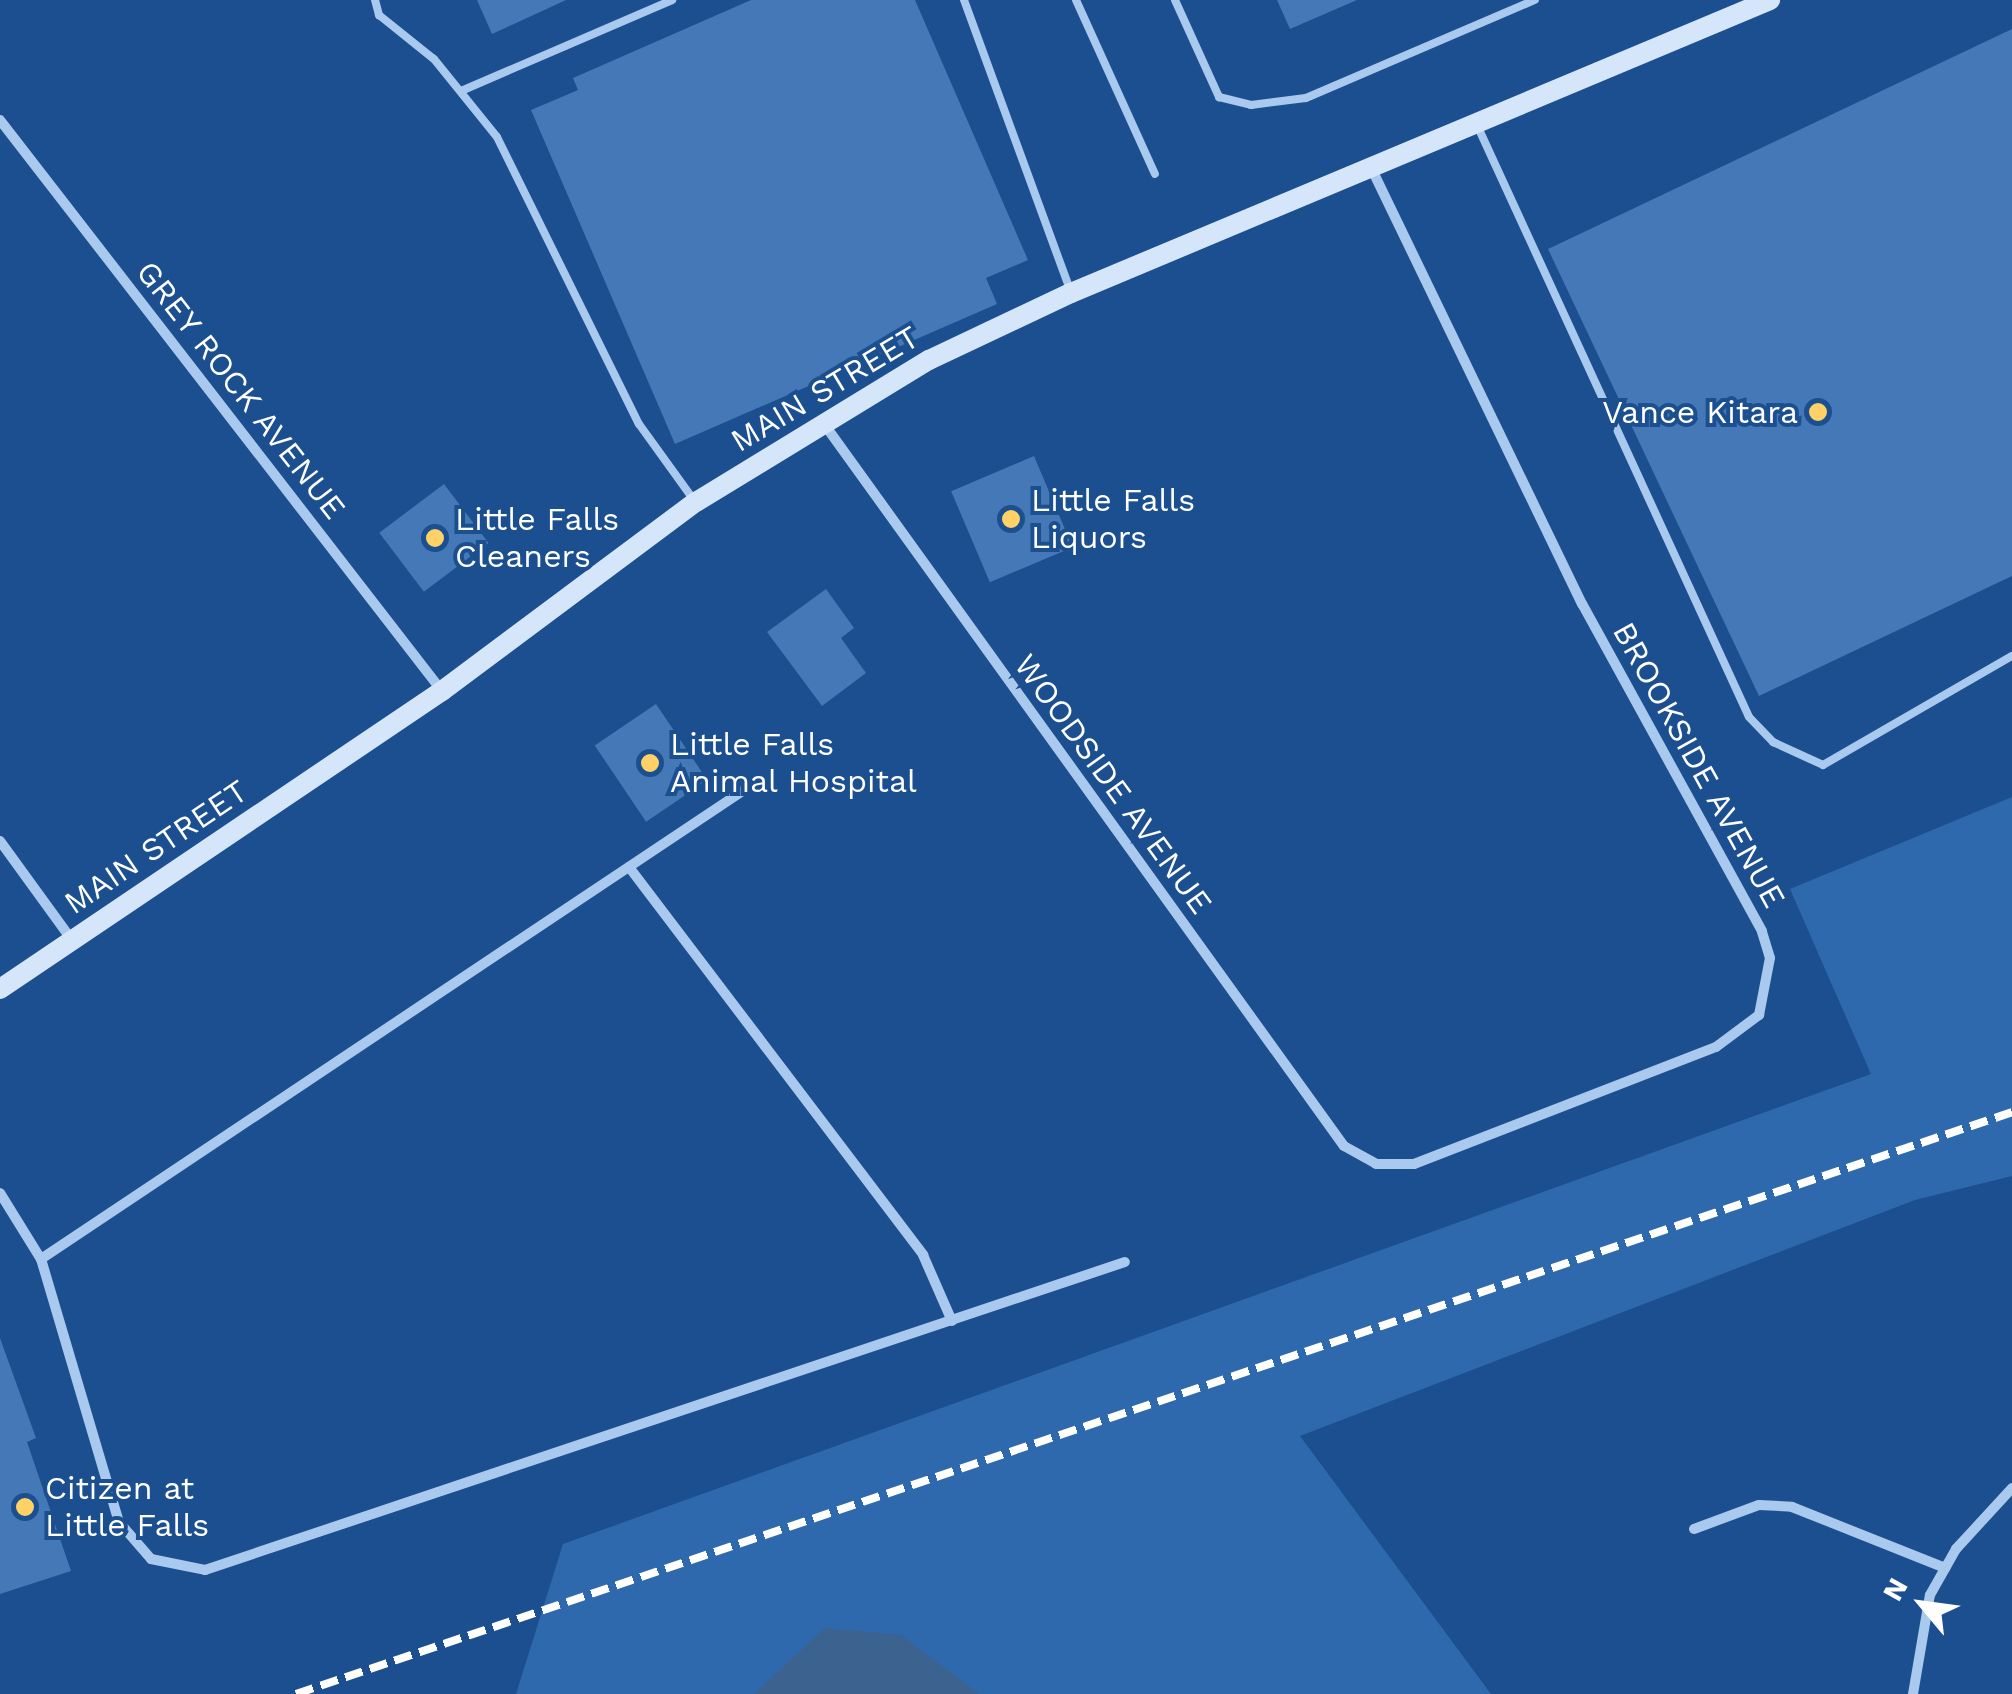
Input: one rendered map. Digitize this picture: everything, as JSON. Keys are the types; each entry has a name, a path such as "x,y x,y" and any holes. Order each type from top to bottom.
{"main road":[{"name":"MAIN STREET","path":"0,989 442,691 696,502 822,420 1071,293 1770,0"}],"street":[{"name":"GREY ROCK AVENUE","path":"0,120 442,691"},
{"name":"BROOKSIDE AVENUE","path":"1372,170 1582,604 1747,899 1770,958 1759,1015 1716,1047 1430,1158 1376,1164"},
{"name":"WOODSIDE AVENUE","path":"822,420 1331,1132 1376,1164"},
{"path":"41,1258 759,780"},
{"path":"0,841 72,940"},
{"path":"629,867 922,1255 952,1321"},
{"path":"0,1193 41,1258 118,1522 151,1559 205,1570 1125,1262"},
{"path":"1913,1694 1930,1596 1982,1515 2012,1488"},
{"path":"1694,1529 1759,1505 1792,1506 1945,1568"}],"lane":[{"path":"375,0 380,14 461,91 522,178 639,424 696,502"},
{"path":"461,91 672,0"},
{"path":"964,0 1071,293"},
{"path":"1076,0 1155,174"},
{"path":"1175,0 1219,97 1250,105 1306,98 1535,0"},
{"path":"1478,124 1749,717 1773,742 1823,765 2012,656"}],"shaded area":[{"path":"2012,797 2012,1176 1915,1200 1300,1436 1491,1694 516,1694 563,1544 1871,1074 1790,889"},
{"path":"825,1628 901,1635 979,1694 754,1694"}],"building":[{"path":"477,0 566,0 492,34"},
{"path":"751,0 915,0 1028,260 986,278 997,304 675,444 531,110 578,90 573,78"},
{"path":"1277,0 1357,0 1290,29"},
{"name":"Vance Kitara","path":"2012,29 2012,576 1759,696 1548,249"},
{"name":"Little Falls Liquors","path":"1034,456 1073,547 990,582 951,491"},
{"name":"Little Falls Cleaners","path":"444,484 489,543 424,592 379,533"},
{"path":"826,589 854,628 841,638 866,673 822,706 767,632"},
{"name":"Little Falls Animal Hospital","path":"656,704 707,780 646,822 595,745"},
{"name":"Citizen at Little Falls","path":"0,1338 36,1438 27,1442 71,1571 0,1594"}],"railway":[{"path":"296,1694 2012,1112"}],"place":[{"name":"Vance Kitara","path":"1818,412"},
{"name":"Little Falls Liquors","path":"1011,519"},
{"name":"Little Falls Cleaners","path":"435,538"},
{"name":"Little Falls Animal Hospital","path":"650,763"},
{"name":"Citizen at Little Falls","path":"25,1507"}]}
